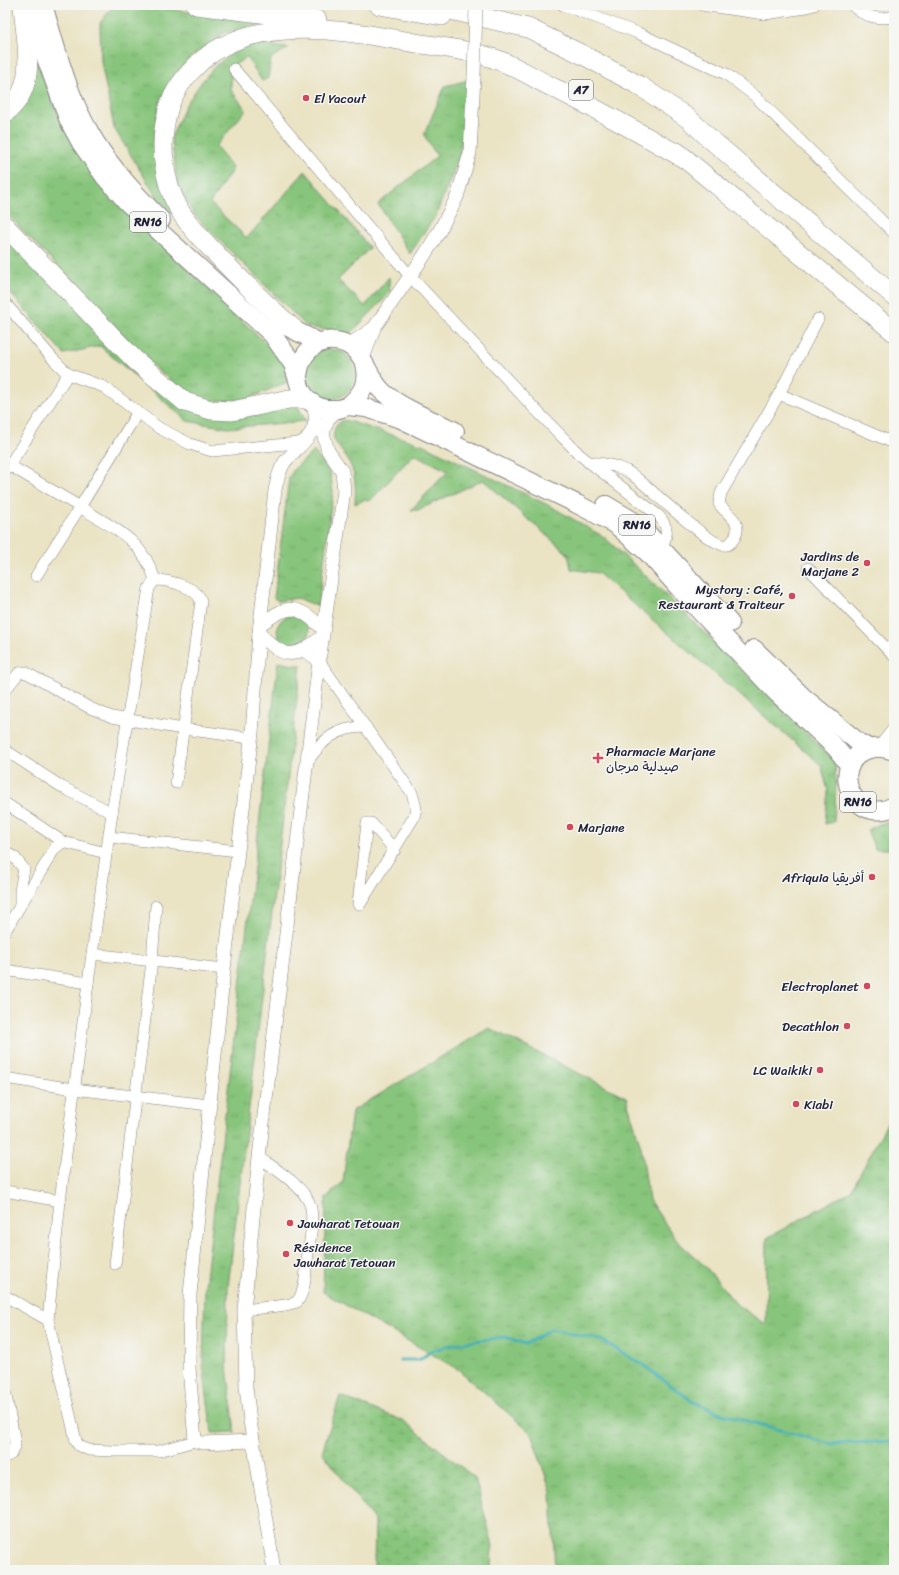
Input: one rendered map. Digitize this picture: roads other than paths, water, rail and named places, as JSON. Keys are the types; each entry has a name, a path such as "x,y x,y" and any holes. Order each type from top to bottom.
{"highway":[{"path":"5,113 19,96 27,74 29,48 24,23 23,5"},
{"name":"RN16","path":"26,5 46,40 90,134 106,156 160,218 262,310 282,325 294,329 320,343 332,341 350,345 363,360 379,387 399,403 617,511 640,527 769,665 825,716 858,742 881,749"},
{"name":"RN16","path":"43,5 46,40 69,121 82,143 105,177 143,217 272,334 289,357 298,376 301,390 309,401"},
{"name":"A7","path":"196,5 429,35 508,58 590,94 637,123 687,160 894,332"},
{"name":"A7","path":"379,5 443,16 519,39 580,65 708,137 894,296"},
{"path":"429,5 528,28 585,56 640,86 689,119 708,137"},
{"path":"294,329 261,301 203,240 179,210 167,182 163,157 163,135 168,106 182,80 205,56 231,40 258,33 304,29 358,32 498,60 575,98 687,160"},
{"name":"RN16","path":"5,226 135,360 187,403 211,410 232,412 289,399 309,401 324,409 344,408 372,410 401,419 577,504 615,524 648,553 696,607 778,693 836,748 850,766 847,779 848,786 850,792 858,803 866,808 879,811 894,806"},
{"path":"298,376 299,366 304,356 310,348 320,343"},
{"path":"344,408 361,395 366,384 367,372 363,360"},
{"path":"850,766 858,756 881,749"}],"street":[{"path":"363,360 374,328 443,225 457,196 466,168 470,153 476,5"},
{"path":"563,5 638,33 726,74 739,82 894,233"},
{"path":"701,5 765,14 799,9 814,5"},
{"path":"852,5 858,10 874,17 885,19 894,16"},
{"path":"234,69 410,276 534,408 588,462 644,503 663,522 667,529 667,538 661,549"},
{"path":"882,220 894,220"},
{"path":"5,303 53,359 68,374 104,387 173,436 190,444 212,450 298,443 308,438"},
{"path":"588,462 613,466 630,473 657,494 692,526 717,545 727,545 733,541 738,527 735,520 719,504 719,498 727,481 779,394 818,319"},
{"path":"350,345 374,328"},
{"path":"68,374 7,469 80,507 131,540 146,557 155,580"},
{"path":"779,394 894,444"},
{"path":"195,1441 189,1367 188,1334 190,1294 209,1105 251,738 260,629 275,490 281,469 285,462 308,438 315,423 316,415 309,401"},
{"path":"274,1570 253,1441 246,1387 244,1310 259,1157 306,763 344,490 342,471 328,451 323,433 328,419 344,408"},
{"path":"36,576 138,412"},
{"path":"273,445 284,454 285,462"},
{"path":"808,568 894,656"},
{"path":"155,580 149,588 106,853 74,1088 60,1201 48,1320 62,1374 72,1429 79,1446 89,1450 159,1451 195,1441 203,1443 253,1441"},
{"path":"155,580 169,582 192,591 200,597 201,602 176,783"},
{"path":"260,629 278,612 296,610 307,615 323,633"},
{"path":"260,629 280,652 292,654 303,651 323,633"},
{"path":"303,651 319,661 366,726 416,802 414,818 395,850 358,904 367,823 371,823 395,850"},
{"path":"5,690 19,673 25,672 104,715 128,721 183,730 251,738"},
{"path":"306,763 318,746 339,731 351,727 366,726"},
{"path":"881,749 894,728"},
{"path":"5,750 62,787 112,813"},
{"path":"5,803 63,842 106,853"},
{"path":"109,837 238,852"},
{"path":"5,931 55,848 63,842"},
{"path":"5,852 16,858 24,869 20,891 21,906"},
{"path":"114,1264 152,961 156,906"},
{"path":"92,954 224,969"},
{"path":"5,970 88,983"},
{"path":"5,1078 209,1105"},
{"path":"244,1310 286,1305 297,1302 304,1290 310,1235 311,1216 309,1203 290,1181 259,1157"},
{"path":"5,1191 60,1201"},
{"path":"5,1296 48,1320"},
{"path":"5,1391 15,1444 11,1454 5,1458"}],"waterway":[{"path":"400,1360 419,1360 433,1350 460,1343 505,1337 526,1344 551,1329 601,1340 643,1365 692,1401 722,1414 831,1444 894,1441"}],"place":[{"name":"El Yacout","path":"306,98"},
{"name":"Jardins de Marjane 2","path":"867,563"},
{"name":"Mystory : Café, Restaurant & Traiteur","path":"792,596"},
{"name":"Pharmacie Marjane صيدلية مرجان","path":"598,758"},
{"name":"Marjane","path":"570,827"},
{"name":"Afriquia أفريقيا","path":"872,877"},
{"name":"Electroplanet","path":"867,986"},
{"name":"Decathlon","path":"847,1026"},
{"name":"LC Waikiki","path":"820,1070"},
{"name":"Kiabi","path":"796,1104"},
{"name":"Jawharat Tetouan","path":"290,1223"},
{"name":"Résidence Jawharat Tetouan","path":"286,1254"}]}
